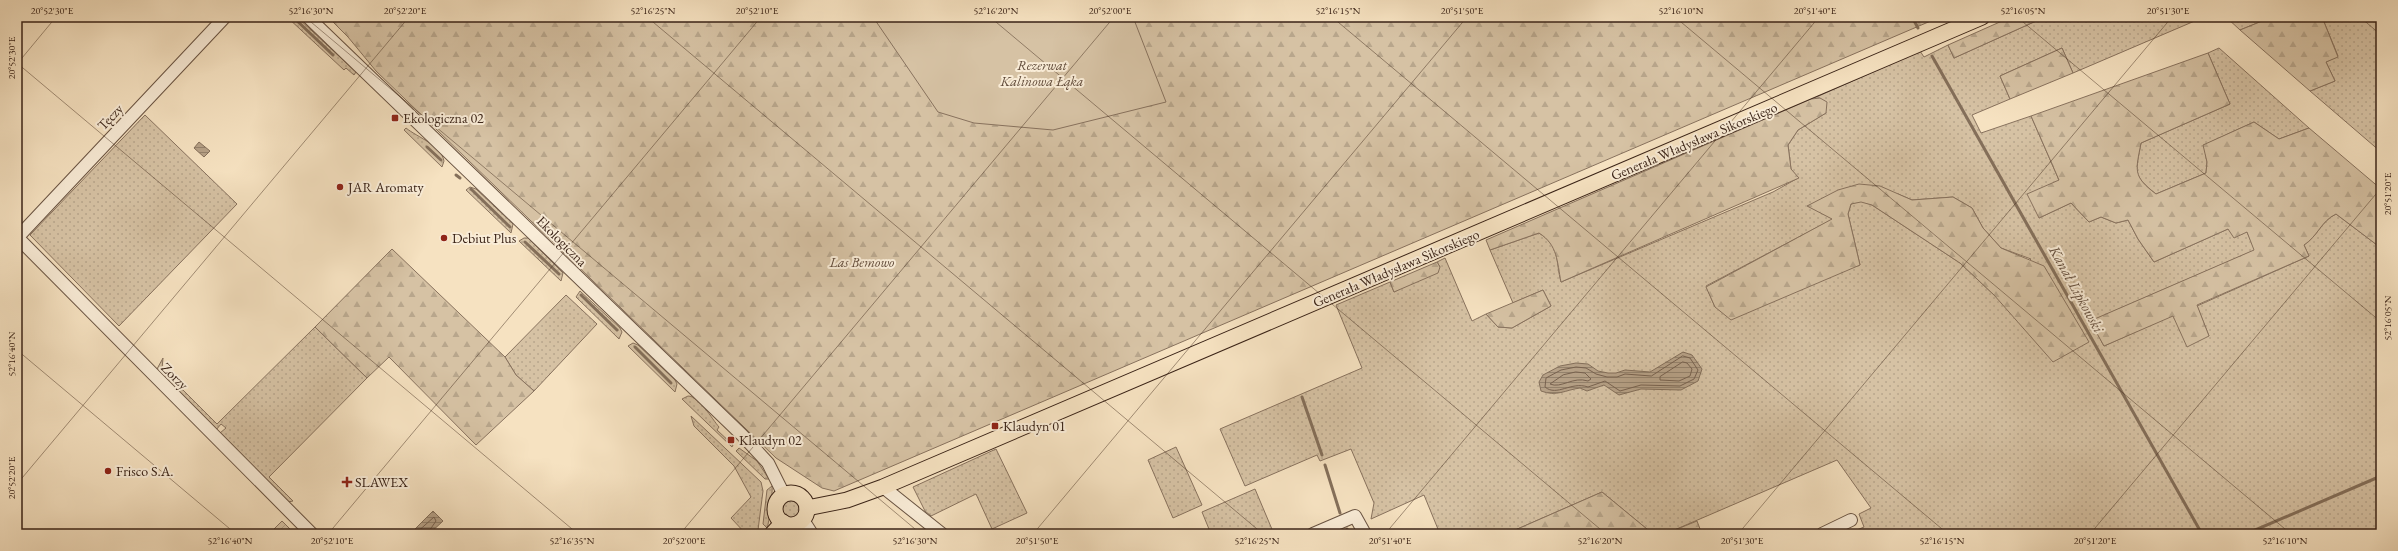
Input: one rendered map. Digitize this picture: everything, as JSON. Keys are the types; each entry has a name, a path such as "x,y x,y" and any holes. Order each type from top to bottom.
{"main road":[{"name":"Generała Władysława Sikorskiego","path":"805,514 883,487 1982,17"},
{"path":"792,493 801,496 805,514 793,524 782,522 777,515 776,507 779,499 784,495 792,493"},
{"path":"772,534 782,522"}],"street":[{"name":"Tęczy","path":"17,237 225,17"},
{"name":"Ekologiczna","path":"308,17 742,435 768,463 784,495"},
{"name":"Zorzy","path":"17,237 312,534"},
{"path":"883,487 942,534"},
{"path":"805,514 812,534"},
{"path":"1313,534 1355,516 1365,534"},
{"path":"1822,534 1851,520"}],"green space":[{"path":"287,17 297,17 356,72 354,75 346,68 344,70"},
{"name":"Las Bemowo","path":"328,17 1940,17 834,491 822,488 776,458 376,71 348,37"},
{"name":"Rezerwat Kalinowa Łąka","path":"873,17 1133,17 1166,102 1053,130 974,123 938,112"},
{"path":"2011,17 2045,17 1954,58 1948,45"},
{"path":"2045,17 2204,17 2073,73 2062,48 2000,76 2010,99 1972,115 1981,133 2031,116 2059,180 2039,218 2071,203 2089,222 2101,217 2116,223 2128,220 2138,239 2154,262 2228,229 2247,232 2255,250 2091,321 2104,346 2173,315 2209,336 2197,306 2309,256 2304,245 2331,217 2336,214 2381,248 2381,534 1847,534 1864,527 1859,514 1871,508 1837,460 1665,534 1653,534 1602,492 1506,534 1440,534 1424,495 1371,519 1374,503 1351,449 1320,461 1317,455 1245,486 1220,429 1362,368 1336,305 1390,282 1394,292 1440,267 1437,262 1445,258 1472,321 1486,314 1498,327 1512,328 1551,306 1543,290 1513,303 1490,250 1539,233 1551,243 1554,249 1561,282 1773,192 1798,178 1791,169 1788,145 1798,130 1826,113 1820,98 1812,99 1920,51 1924,57 1948,45 1954,58","holes":["1898,194 1912,200 1953,197 1972,208 1983,228 2001,248 2031,259 1994,295 1960,263 1872,205 1861,201 1851,204 1848,214 1860,265 1715,307 1706,286 1833,219 1808,206"]},
{"path":"2226,17 2272,17 2240,30"},
{"path":"2272,17 2322,17 2338,57 2326,62 2335,81 2310,91 2240,30"},
{"path":"2322,17 2381,17 2381,152 2310,91 2335,81 2326,62 2338,56"},
{"path":"2062,48 2073,73 2010,99 2000,76"},
{"path":"2219,48 2309,128 2279,139 2254,122 2204,145 2207,162 2206,173 2156,194 2142,182 2137,172 2141,143 2230,104 2208,53"},
{"path":"2208,53 2230,104 2141,143 2137,166 2139,177 2148,188 2156,194 2206,173 2207,162 2203,145 2254,122 2279,139 2309,128 2381,189 2381,248 2336,214 2331,217 2304,245 2309,256 2197,305 2209,336 2187,347 2173,316 2104,346 2090,321 2254,250 2247,232 2234,238 2228,229 2154,262 2138,239 2128,220 2116,223 2101,217 2089,222 2071,203 2039,218 2027,194 2059,180 2031,116"},
{"path":"1820,98 1827,102 1826,113 1798,130 1788,145 1791,169 1799,178 1561,282 1556,254 1550,243 1539,233 1490,250 1486,240 1811,99"},
{"path":"145,115 237,204 119,326 30,235"},
{"path":"406,128 438,150 444,161 442,167 404,130"},
{"path":"1859,184 1880,186 1912,200 1953,197 1972,208 1983,228 2001,248 2044,266 2089,342 2053,362 1994,295 1960,263 1872,205 1861,202 1851,204 1848,214 1860,265 1731,320 1715,307 1706,287 1832,219 1807,206 1838,190"},
{"path":"470,187 476,189 513,224 511,233 466,190"},
{"path":"524,238 528,238 563,273 561,281 519,241"},
{"path":"392,249 505,357 516,375 534,391 476,445 389,357 367,378 315,327"},
{"path":"1437,262 1440,267 1438,273 1394,292 1390,282"},
{"path":"1543,290 1551,306 1512,328 1498,327 1486,314"},
{"path":"580,291 620,328 622,332 619,339 576,297"},
{"path":"566,295 597,324 534,391 516,375 505,357"},
{"path":"315,327 367,378 269,477 293,501 288,502 221,437 220,433 226,428 221,424 216,430 157,369 163,358 162,369 217,424"},
{"path":"633,343 638,345 675,380 677,384 675,392 628,346"},
{"path":"688,396 692,397 705,408 719,427 717,430 733,445 732,447 682,399"},
{"path":"691,416 761,482 763,491 758,530 763,533 762,534 746,534 731,518 751,497 734,466 694,426"},
{"path":"1176,447 1202,505 1173,518 1148,460"},
{"path":"739,448 757,461 769,479 765,479 736,451"},
{"path":"996,449 1027,513 992,529 976,494 931,516 925,511 913,487"},
{"path":"772,486 771,507 767,528 763,524 767,490"},
{"path":"1255,489 1274,534 1211,534 1202,512"},
{"path":"1602,492 1653,534 1506,534"},
{"path":"791,499 798,502 801,509 798,516 791,519 784,516 781,509 784,502"},
{"path":"282,521 295,534 269,534"},
{"path":"1697,521 1702,534 1665,534"}],"water":[{"path":"199,142 210,151 204,157 194,148"},
{"path":"1683,352 1692,355 1702,369 1698,381 1681,390 1641,389 1619,395 1604,385 1587,391 1580,388 1556,393 1541,391 1539,382 1543,375 1560,366 1576,363 1588,364 1598,371 1608,373 1616,373 1625,370 1650,372"},
{"path":"433,511 443,521 429,534 410,534"}],"waterway":[{"path":"293,17 333,55"},
{"name":"Kanał Lipkowski","path":"1912,17 1918,28"},
{"name":"Kanał Lipkowski","path":"1932,56 2202,534"},
{"path":"427,147 441,160"},
{"path":"456,175 460,178"},
{"path":"471,189 510,227"},
{"path":"525,242 559,274"},
{"path":"581,295 617,330"},
{"path":"635,347 671,383"},
{"path":"1302,397 1322,455"},
{"path":"1325,465 1340,513"},
{"path":"2246,534 2381,476"},
{"path":"1347,529 1350,534"},
{"path":"1585,531 1601,534"}],"place":[{"name":"Ekologiczna 02","path":"395,118"},
{"name":"JAR Aromaty","path":"340,187"},
{"name":"Debiut Plus","path":"444,238"},
{"name":"Klaudyn 01","path":"995,426"},
{"name":"Klaudyn 02","path":"731,440"},
{"name":"Frisco S.A.","path":"108,471"},
{"name":"SLAWEX","path":"347,482"}]}
